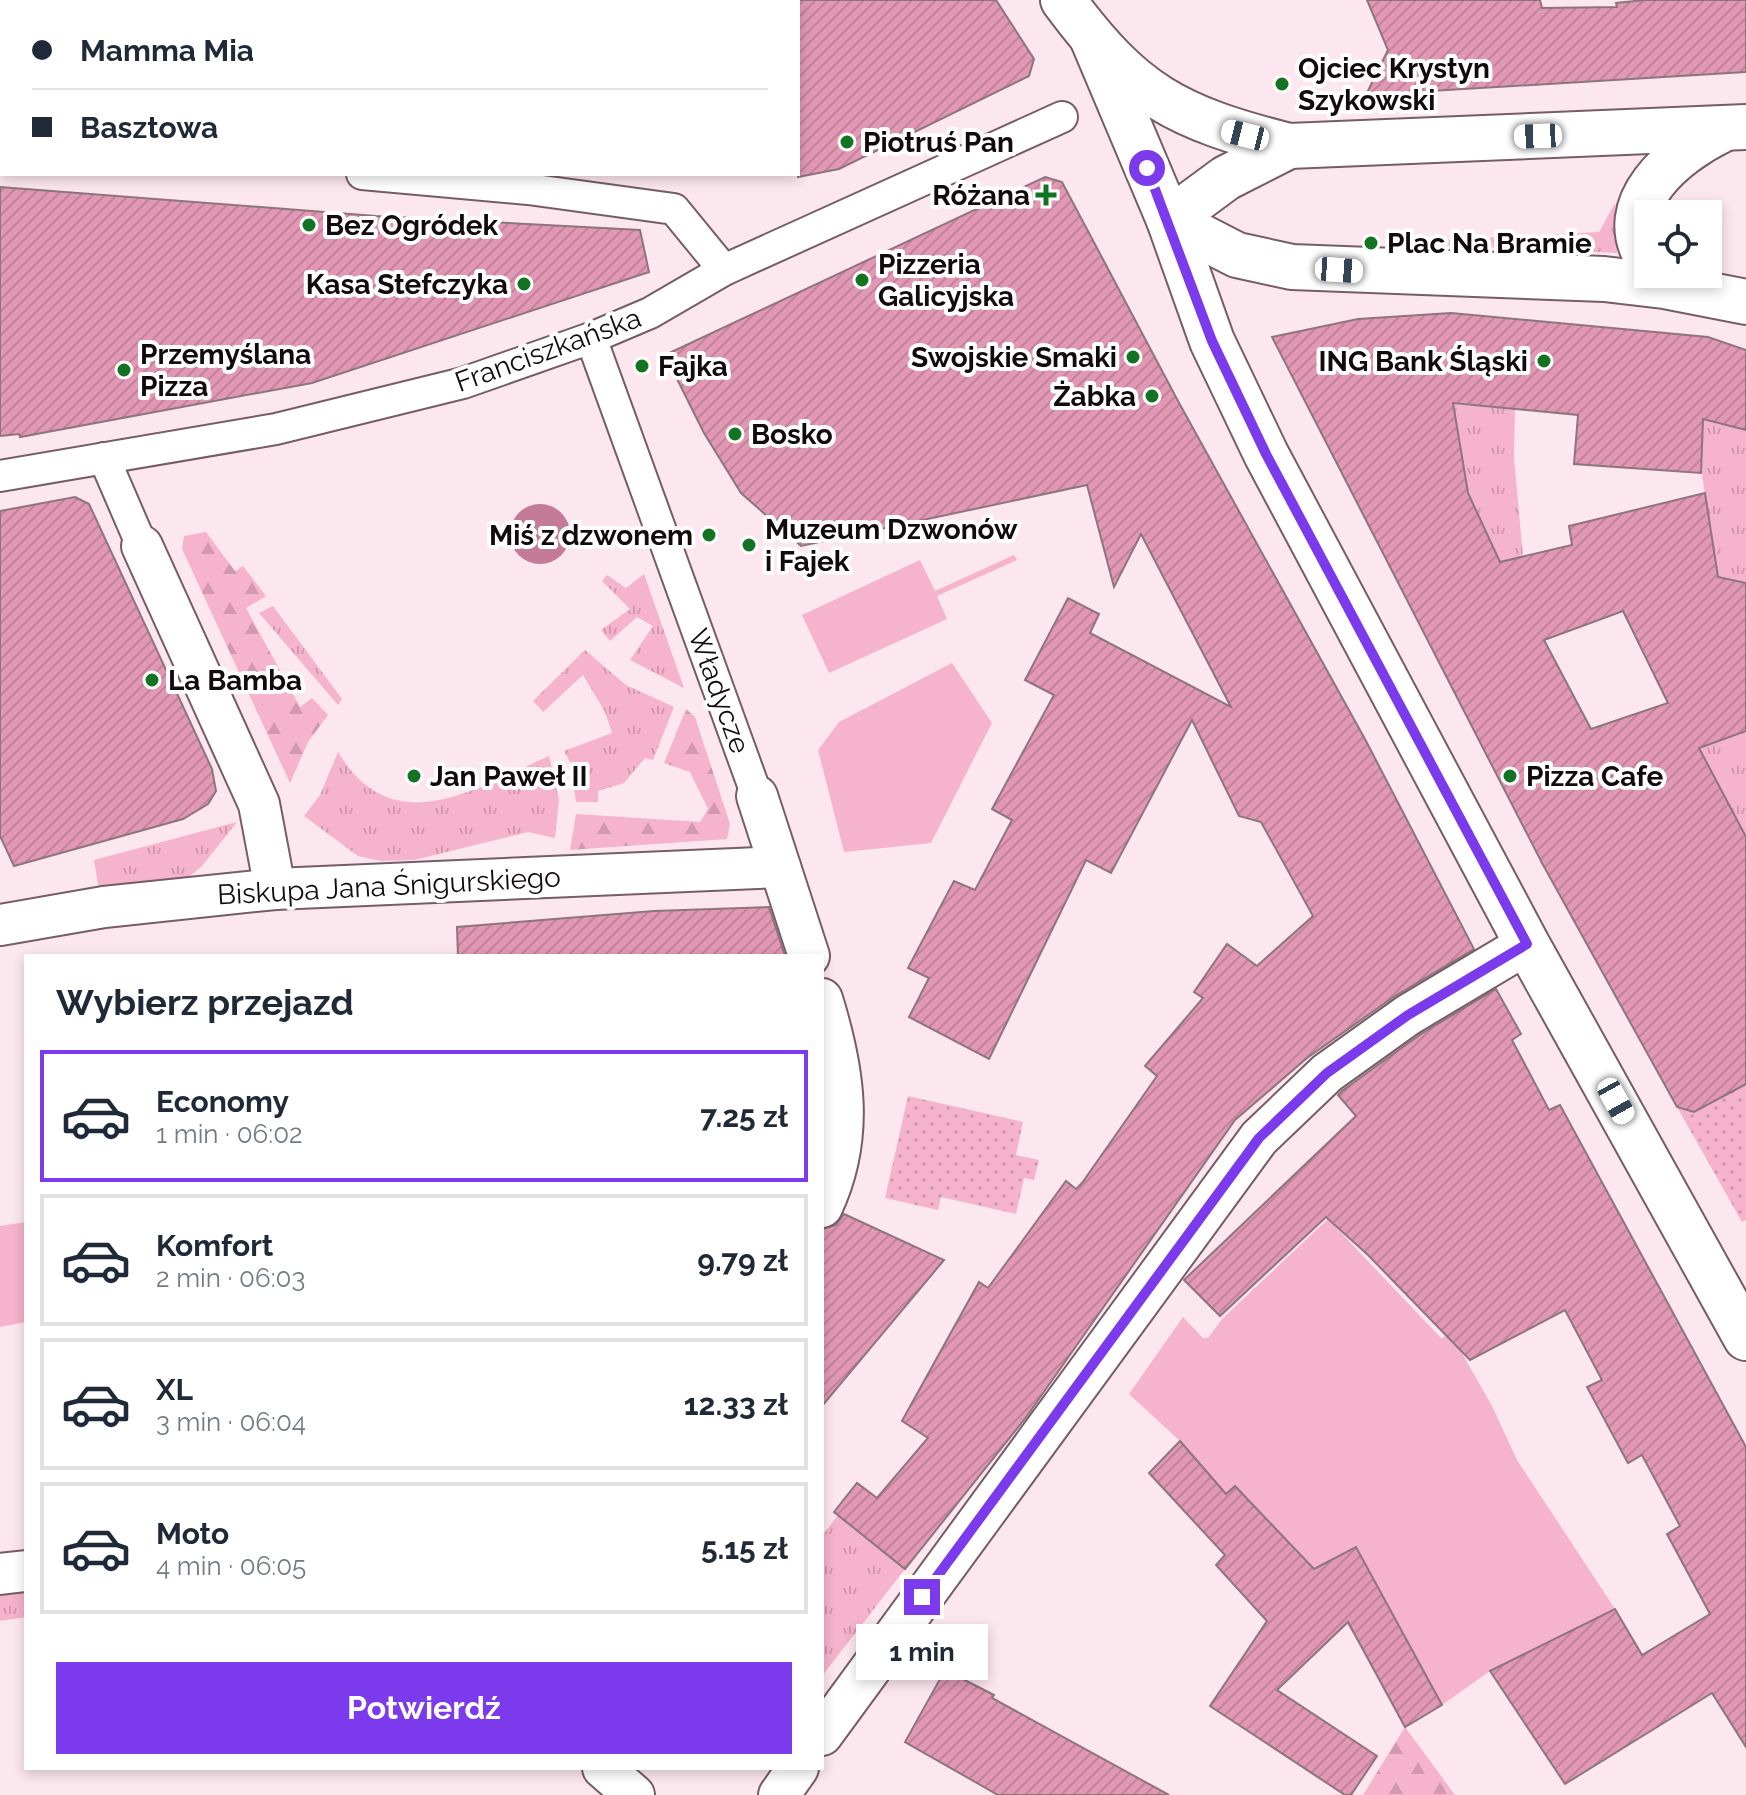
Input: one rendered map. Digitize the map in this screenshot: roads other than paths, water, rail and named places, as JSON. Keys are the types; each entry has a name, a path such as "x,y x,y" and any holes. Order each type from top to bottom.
{"main road":[{"path":"1063,0 1093,40 1128,77 1175,109 1224,129 1289,146 1736,127"},
{"path":"1093,40 1169,220 1212,341 1266,454 1527,944 1746,1338"},
{"path":"1644,200 1673,158 1688,146 1736,127"},
{"path":"1169,220 1226,178 1289,146"},
{"path":"1169,220 1237,255 1292,267 1604,279 1634,276"},
{"path":"1703,288 1746,302"}],"street":[{"name":"Franciszkańska","path":"0,476 276,429 463,383 591,338 650,313 724,270 1062,117"},
{"path":"384,176 528,189 674,209 724,270"},
{"name":"Władycze","path":"591,338 615,430 757,796 808,954"},
{"path":"104,458 259,804 275,889"},
{"name":"Biskupa Jana Śnigurskiego","path":"0,925 104,907 275,889 782,873"},
{"path":"824,1732 1259,1138 1327,1073 1408,1015 1527,944"},
{"path":"824,1006 838,1051 845,1105 844,1143 824,1201"},
{"path":"0,1574 24,1571"},
{"path":"605,1770 634,1795"},
{"path":"779,1795 797,1770"}],"place":[{"name":"Ojciec Krystyn Szykowski","path":"1282,84"},
{"name":"Piotruś Pan","path":"847,142"},
{"name":"Różana","path":"1046,195"},
{"name":"Bez Ogródek","path":"309,225"},
{"name":"Plac Na Bramie","path":"1371,243"},
{"name":"Pizzeria Galicyjska","path":"862,280"},
{"name":"Kasa Stefczyka","path":"524,284"},
{"name":"Swojskie Smaki","path":"1133,357"},
{"name":"ING Bank Śląski","path":"1544,361"},
{"name":"Fajka","path":"642,366"},
{"name":"Przemyślana Pizza","path":"124,370"},
{"name":"Żabka","path":"1152,396"},
{"name":"Bosko","path":"735,434"},
{"name":"Miś z dzwonem","path":"709,535"},
{"name":"Muzeum Dzwonów i Fajek","path":"749,545"},
{"name":"La Bamba","path":"152,680"},
{"name":"Jan Paweł II","path":"414,776"},
{"name":"Pizza Cafe","path":"1510,776"}]}
